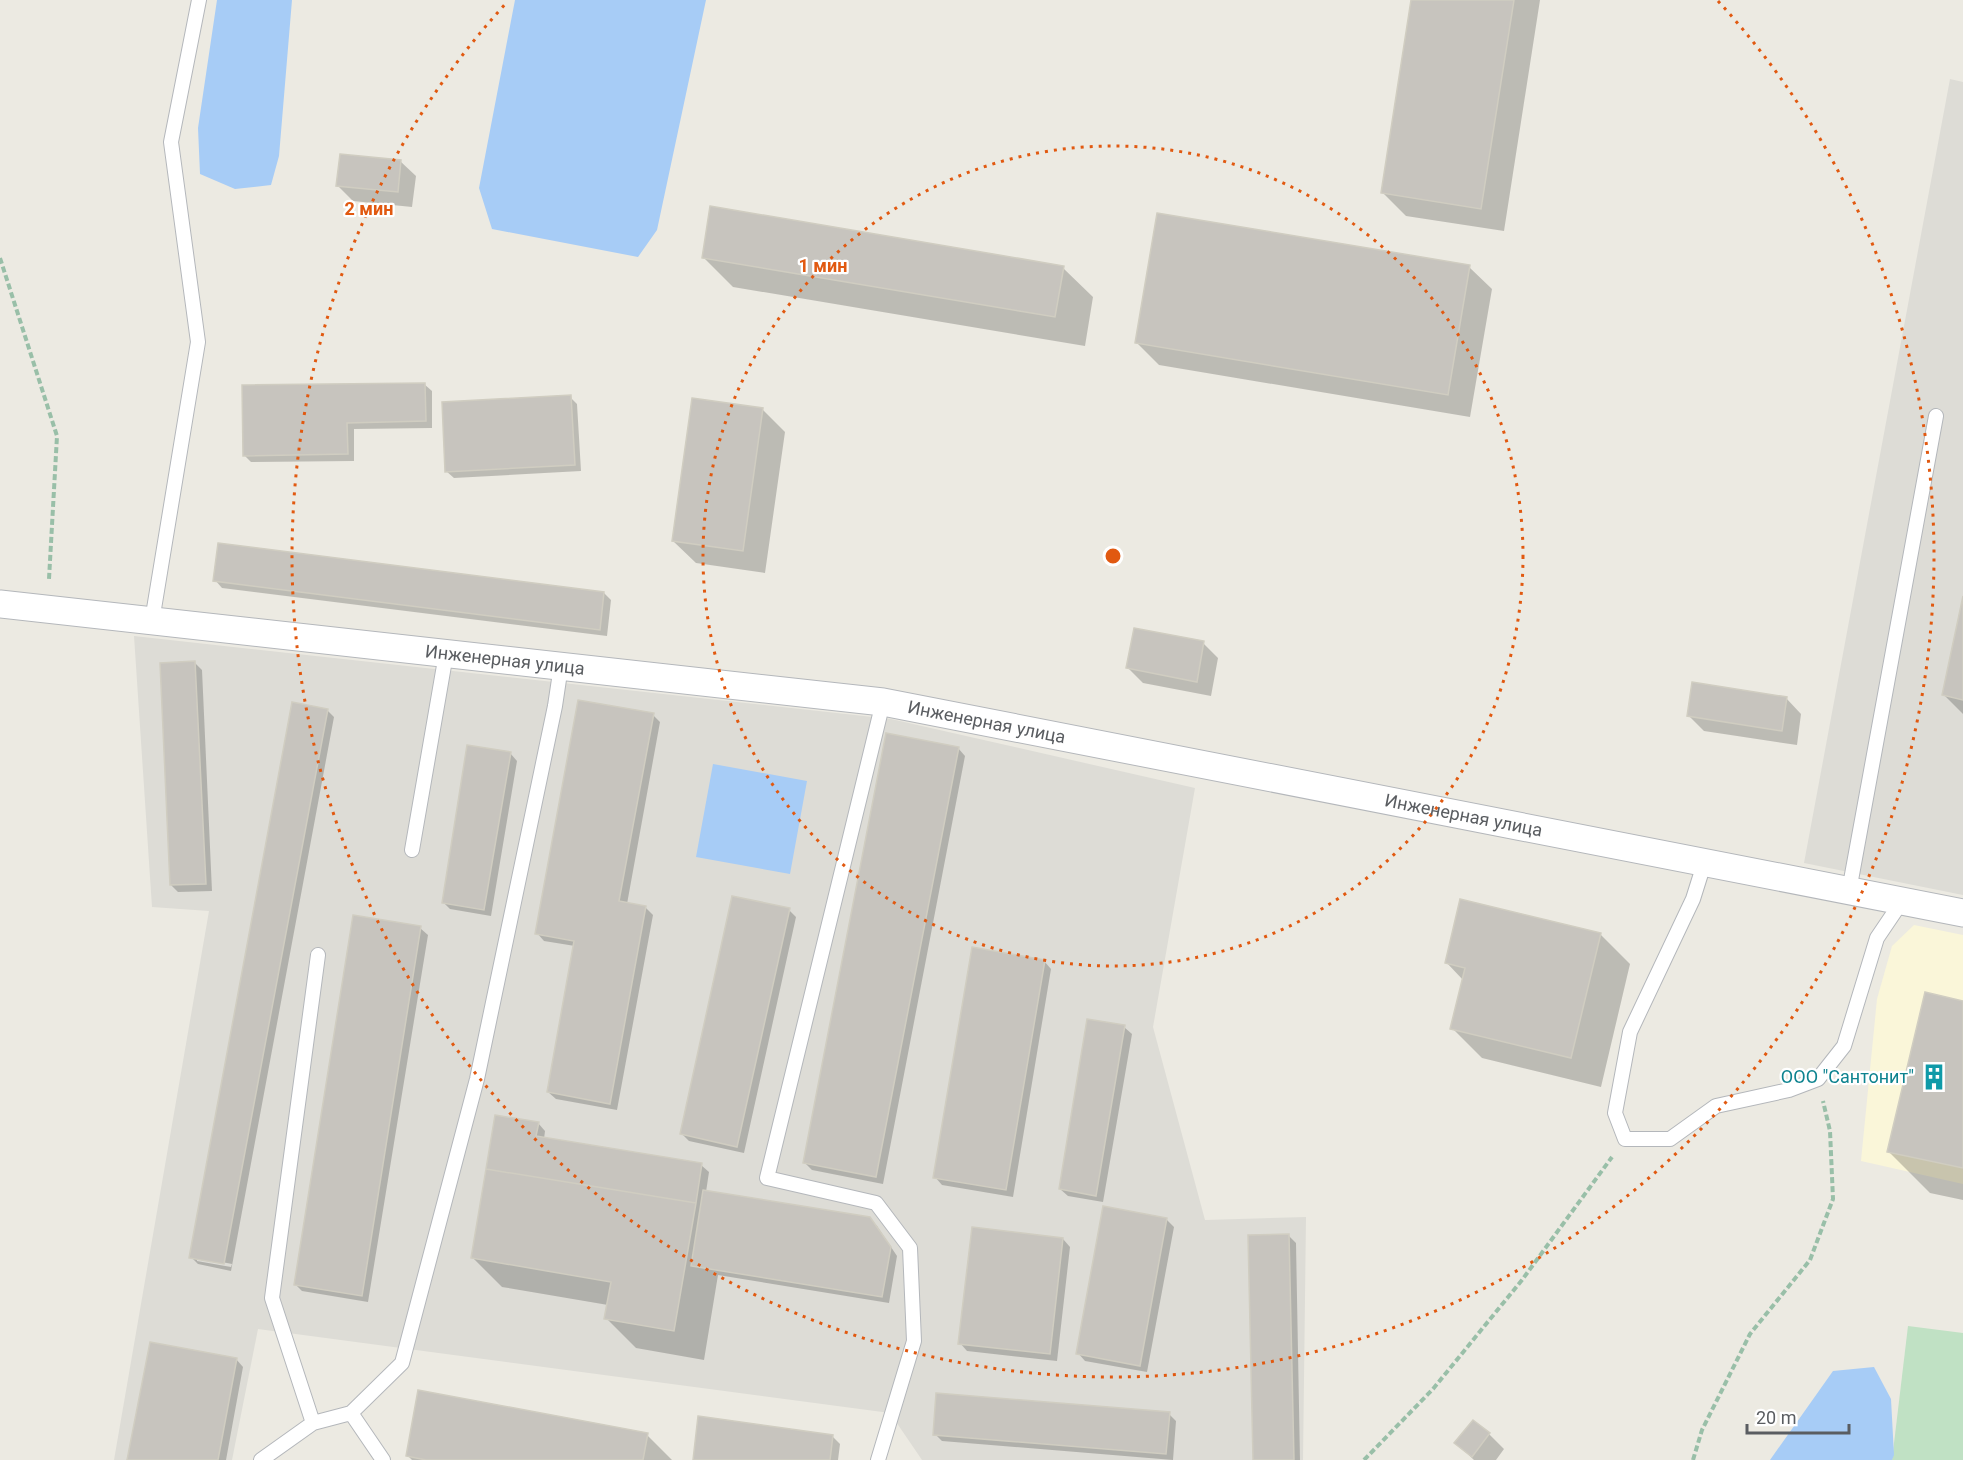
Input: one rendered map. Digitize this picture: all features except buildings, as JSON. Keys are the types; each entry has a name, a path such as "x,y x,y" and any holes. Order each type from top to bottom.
{"street":[{"name":"Инженерная улица","path":"0,604 883,702 1963,914"}],"lane":[{"path":"152,621 198,342 171,142 199,0"},
{"path":"1849,891 1936,416"},
{"path":"412,850 446,654"},
{"path":"261,1460 313,1423 351,1413 402,1363 477,1079 555,706 561,666"},
{"path":"878,1460 914,1341 910,1248 876,1203 767,1178 883,702"},
{"path":"1704,864 1693,899 1630,1032 1615,1113 1625,1140 1670,1140 1716,1106 1789,1090 1818,1079 1844,1046 1877,938 1902,901"},
{"path":"313,1423 272,1298 318,955"},
{"path":"351,1413 383,1460"}],"path":[{"path":"0,258 57,436 47,609"},
{"path":"1693,1460 1702,1430 1750,1334 1810,1260 1833,1199 1830,1131 1818,1079"},
{"path":"1364,1460 1441,1380 1522,1280 1625,1140"}],"shaded area":[{"path":"1950,79 1963,82 1963,895 1804,863"},
{"path":"134,636 891,719 1195,788 1153,1027 1205,1220 1306,1217 1303,1460 922,1460 890,1413 258,1329 232,1460 114,1460 209,911 152,907"},
{"path":"1914,925 1963,935 1963,1184 1861,1161 1877,999 1892,946"}],"green space":[{"path":"1908,1326 1963,1333 1963,1460 1892,1460"}],"water":[{"path":"217,0 292,0 279,156 271,185 235,189 200,174 198,128"},
{"path":"515,0 706,0 657,230 638,257 492,229 479,188"},
{"path":"713,764 807,781 790,874 696,857"},
{"path":"1874,1367 1891,1399 1894,1455 1892,1460 1770,1460 1833,1371"}],"place":[{"name":"ООО \"Сантонит\"","path":"1934,1077"}]}
